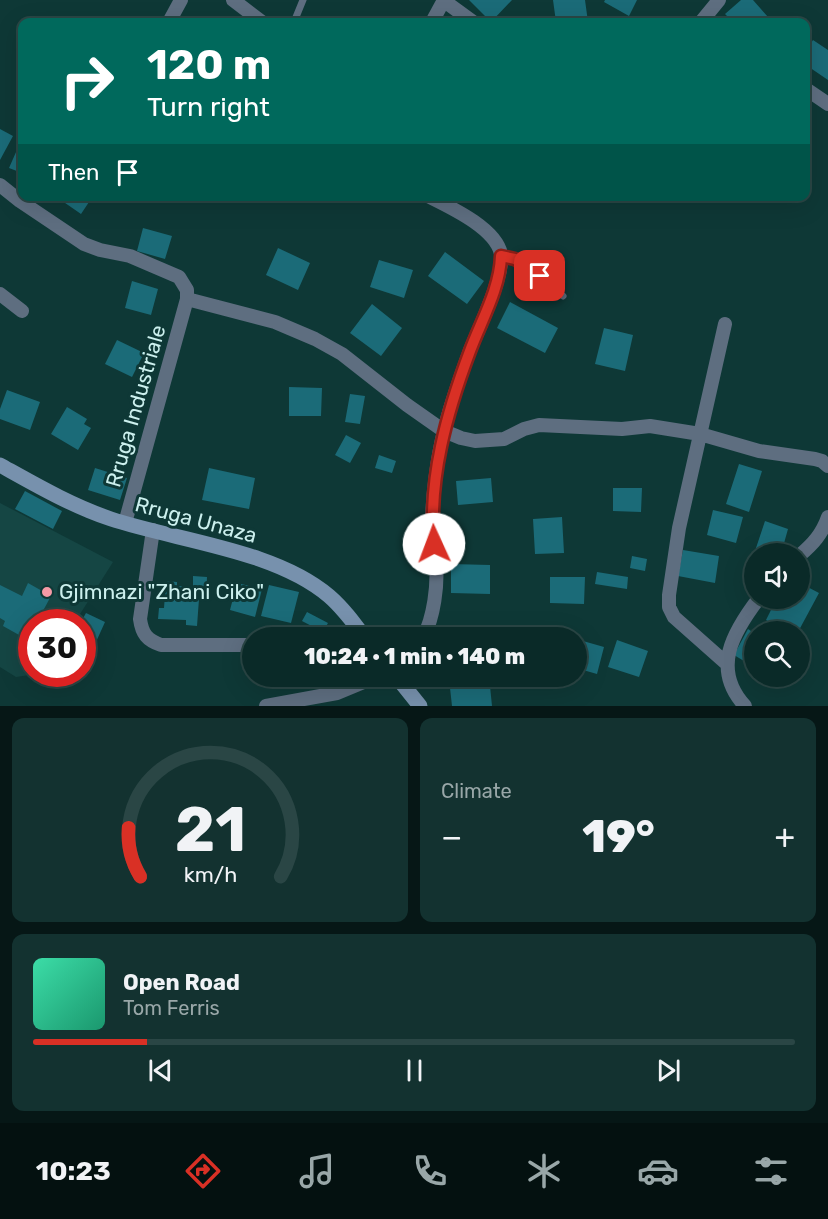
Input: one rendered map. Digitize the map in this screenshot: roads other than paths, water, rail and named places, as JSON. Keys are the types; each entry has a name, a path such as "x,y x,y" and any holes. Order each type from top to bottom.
{"main road":[{"name":"Rruga Unaza","path":"0,465 63,499 125,523 256,558 281,567 307,580 329,596 356,627"},
{"path":"405,687 420,706"}],"street":[{"path":"171,18 182,0"},
{"path":"233,0 257,18"},
{"path":"434,18 444,0 468,18"},
{"path":"704,18 719,0"},
{"path":"810,92 828,104"},
{"path":"0,185 18,198"},
{"path":"23,201 84,244 130,256 179,277 187,290 187,299 275,322 315,339 342,354 444,431 474,441 504,438 539,425 622,429 650,426 700,434 759,451 815,459 828,466"},
{"path":"426,627 432,609 435,584 433,508 444,431 469,353 501,269 501,256 494,239 456,210 438,201"},
{"path":"0,294 22,311"},
{"name":"Rruga Industriale","path":"125,523 187,299"},
{"path":"725,324 679,528 669,607 674,617 727,664"},
{"path":"810,546 823,530 828,517"},
{"path":"153,530 140,619 141,631 150,641 161,645 242,645"},
{"path":"745,706 732,688 727,664 728,651 752,609"},
{"path":"266,706 326,696 349,687"}],"lane":[{"path":"296,18 303,0"},
{"path":"501,256 515,259 525,265 563,296"}],"place":[{"name":"Gjimnazi \"Zhani Ciko\"","path":"47,592"}]}
